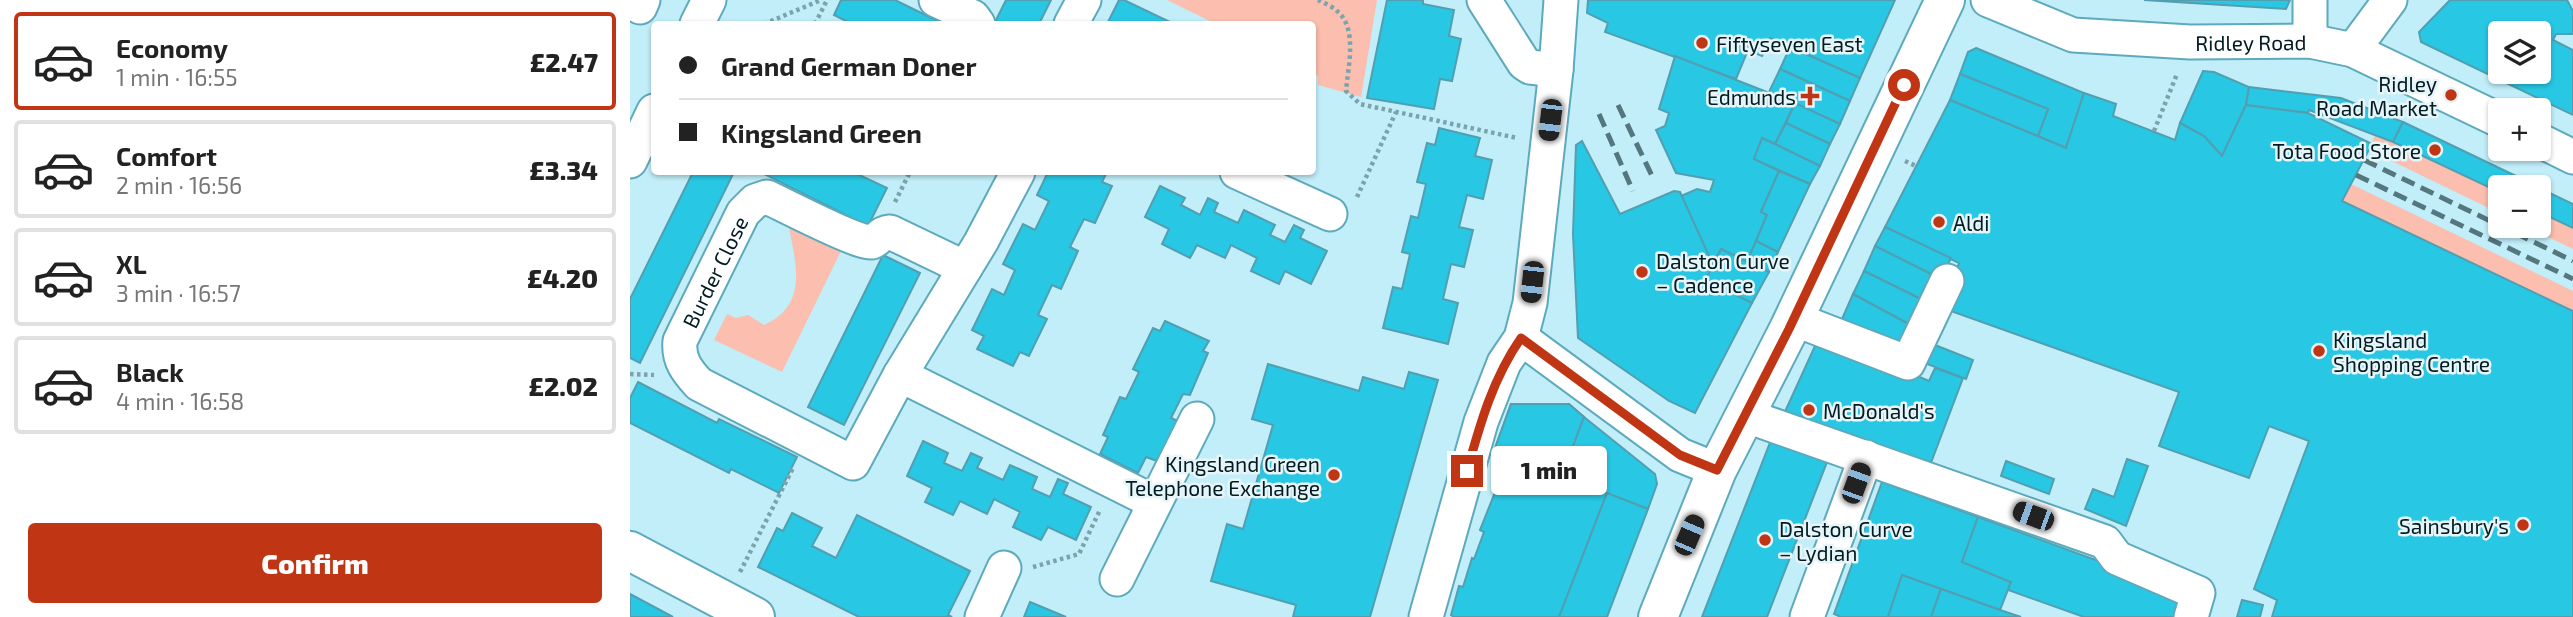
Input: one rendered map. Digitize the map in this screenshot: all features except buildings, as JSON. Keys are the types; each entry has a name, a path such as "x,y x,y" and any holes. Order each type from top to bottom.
{"main road":[{"path":"1658,617 1717,470 1794,319 1940,10"},
{"path":"630,551 755,617"}],"street":[{"path":"698,21 709,0"},
{"path":"936,0 973,17 976,21"},
{"path":"1073,21 1084,0"},
{"path":"1484,0 1524,63 1530,67 1556,70"},
{"path":"1426,617 1481,422 1504,363 1521,338 1530,303 1556,70 1561,0"},
{"name":"Ridley Road","path":"1988,0 2073,35 2190,42 2310,41 2353,50 2488,115"},
{"path":"2310,0 2310,41"},
{"path":"2353,50 2390,0"},
{"path":"630,161 651,117"},
{"path":"2551,146 2573,157"},
{"name":"Burder Close","path":"965,268 890,232 869,242 845,234 767,197 755,201 743,213 680,341 679,352 686,370 699,384 853,463 900,375 965,268 998,212 1016,175"},
{"path":"1244,175 1330,214"},
{"path":"1794,319 1908,363 1947,281"},
{"path":"1521,338 1680,455 1717,470"},
{"path":"900,375 1154,502"},
{"path":"1744,415 2105,542 2117,558 2198,593 2191,617"},
{"path":"1117,579 1197,419"},
{"path":"1807,617 1866,457"},
{"path":"982,617 1004,568"}],"path":[{"path":"771,21 821,0"},
{"path":"816,21 827,0"},
{"path":"1318,0 1337,11 1346,21 1350,37 1346,91 1360,104 1519,138"},
{"path":"2154,131 2190,42"},
{"path":"1330,214 1346,220 1396,112"},
{"path":"744,565 808,439"},
{"path":"1004,568 1034,567 1079,554 1114,482"}],"shaded area":[{"path":"1167,0 1377,0 1361,97 1318,85 1316,21 1210,21"},
{"path":"2375,135 2488,187 2488,208 2369,150"},
{"path":"2351,184 2573,291 2573,311 2342,201"},
{"path":"2551,218 2573,228 2573,249 2550,238"},
{"path":"788,222 842,249 782,372 714,340 727,314 736,318 748,315 764,325 779,316 788,306 794,294 796,267"}],"railway":[{"path":"1618,105 1654,180"},
{"path":"1599,114 1633,191"},
{"path":"2364,160 2573,261"},
{"path":"2356,175 2573,279"}],"place":[{"name":"Fiftyseven East","path":"1702,43"},
{"name":"Ridley Road Market","path":"2451,95"},
{"name":"Edmunds","path":"1810,96"},
{"name":"Tota Food Store","path":"2435,150"},
{"name":"Aldi","path":"1939,222"},
{"name":"Dalston Curve – Cadence","path":"1642,272"},
{"name":"Kingsland Shopping Centre","path":"2319,351"},
{"name":"McDonald's","path":"1809,410"},
{"name":"Kingsland Green Telephone Exchange","path":"1334,475"},
{"name":"Sainsbury's","path":"2523,525"},
{"name":"Dalston Curve – Lydian","path":"1765,540"}],"route":[{"path":"1467,471 1493,388 1504,363 1521,338 1680,455 1717,470 1789,329 1904,85"}]}
